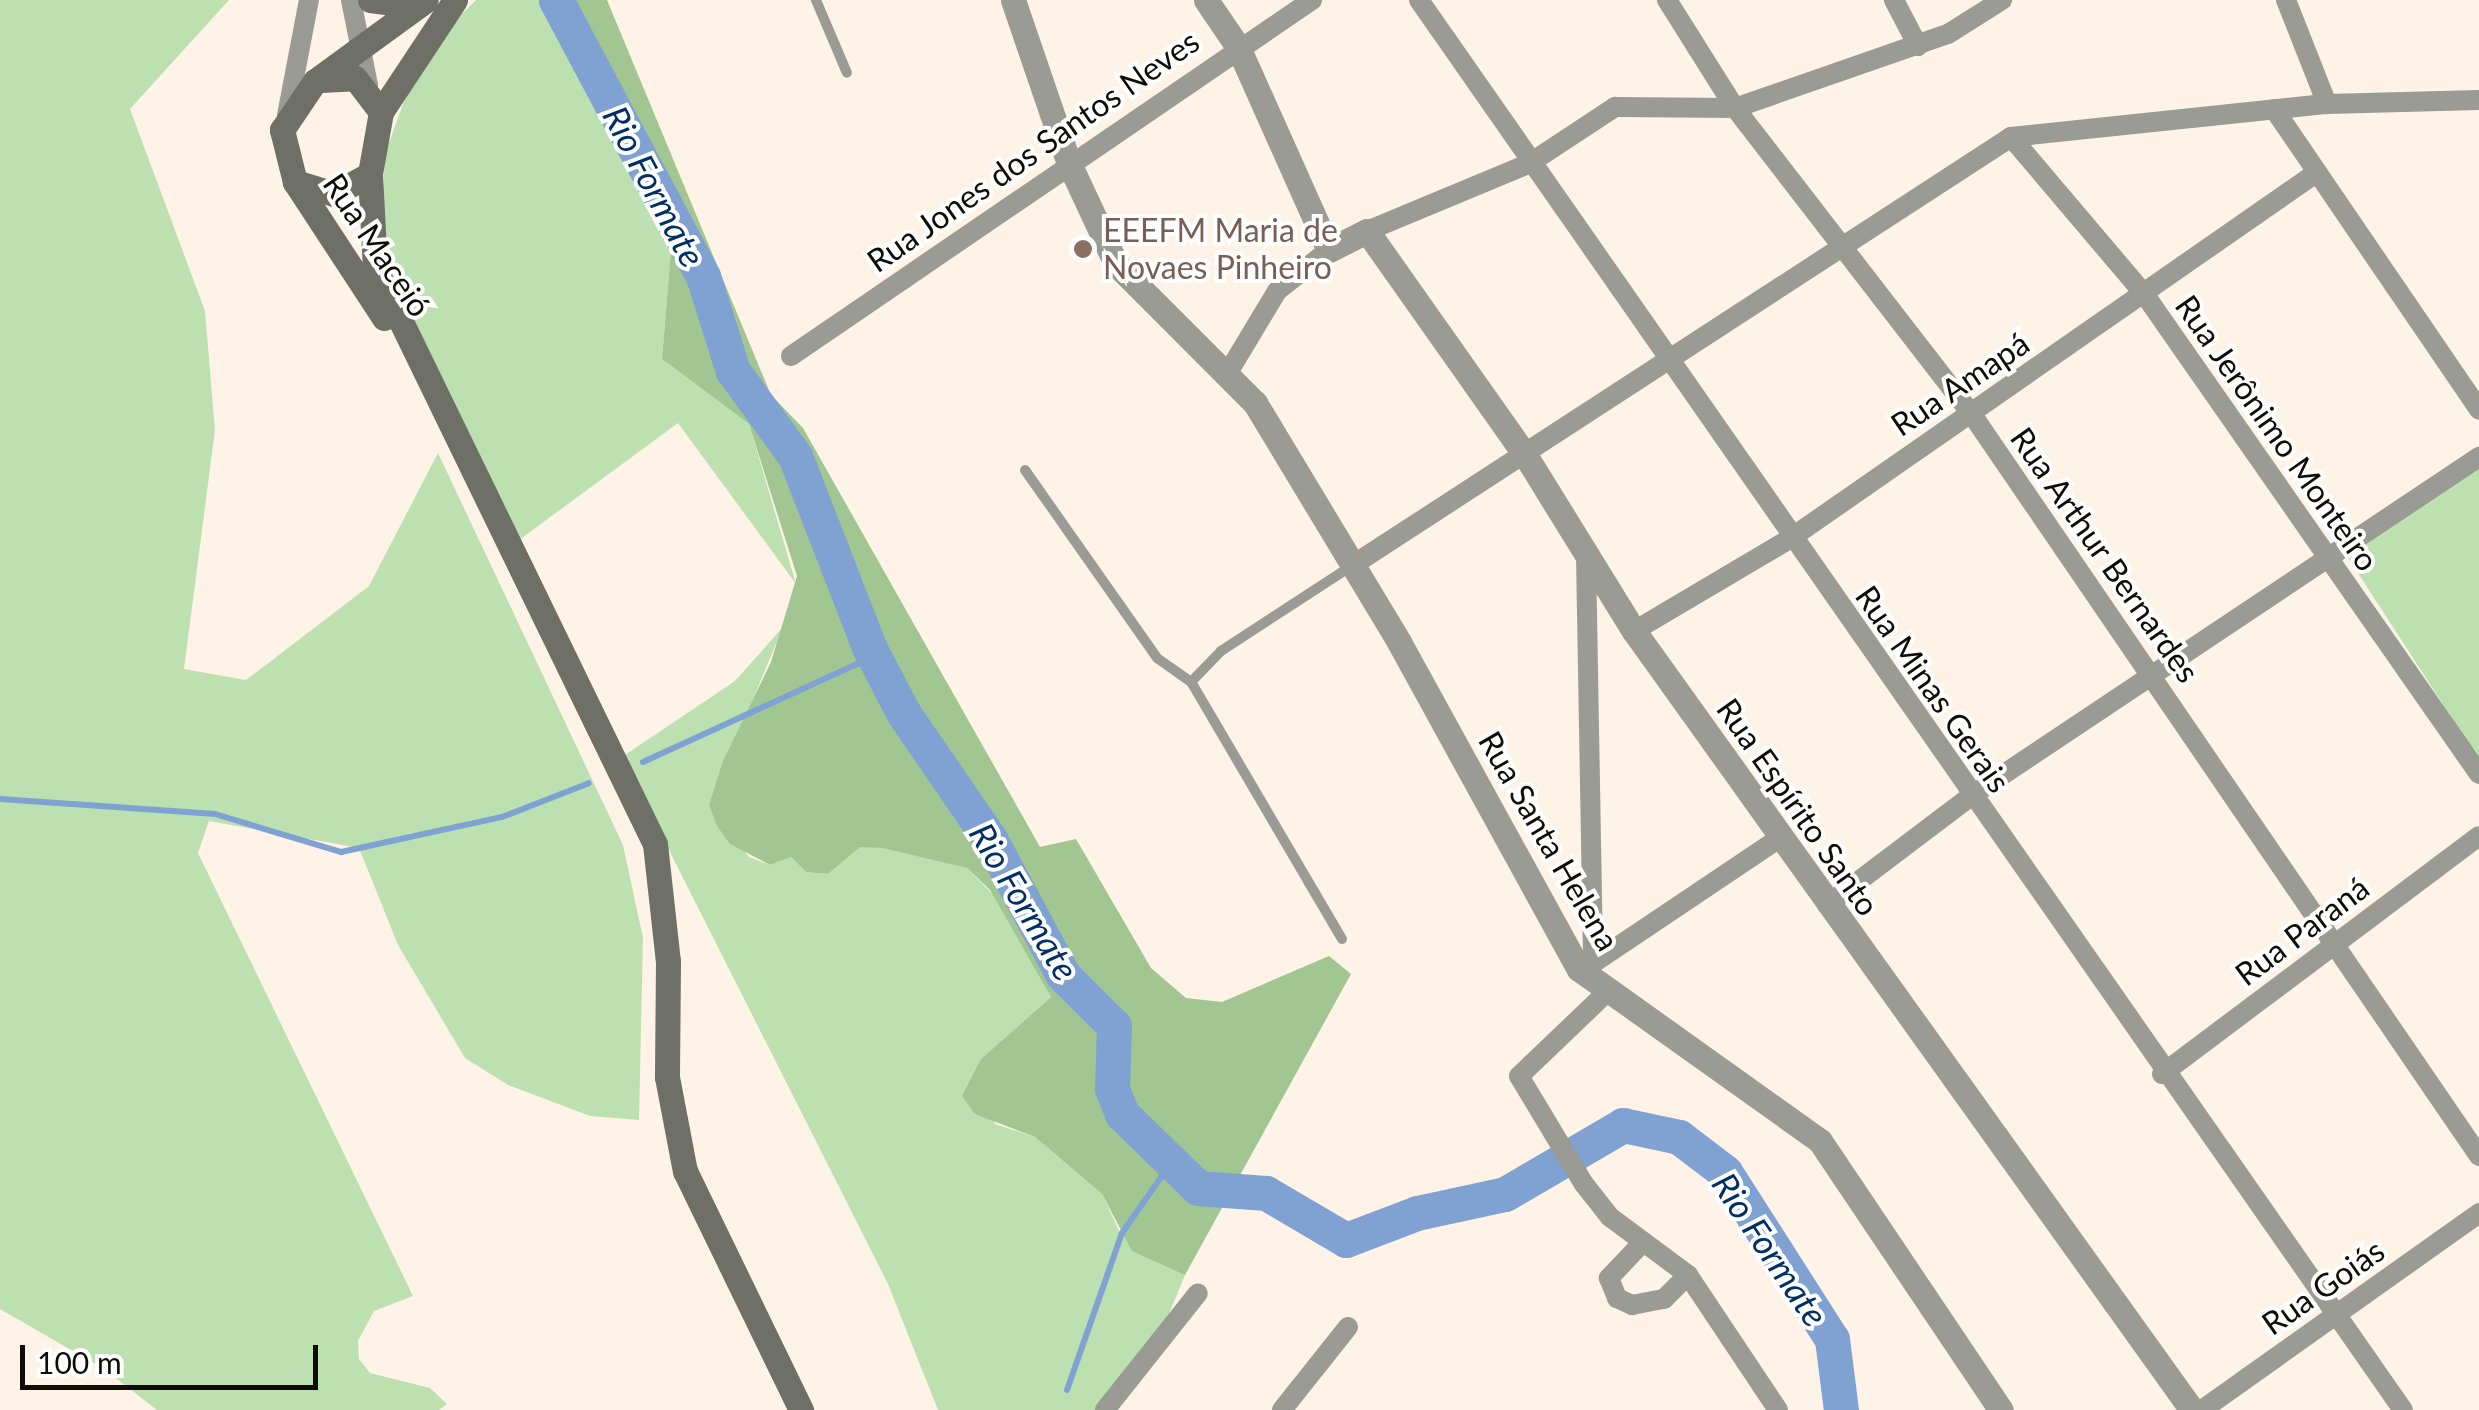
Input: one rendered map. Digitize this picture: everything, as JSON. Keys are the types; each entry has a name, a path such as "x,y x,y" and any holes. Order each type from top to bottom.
{"main road":[{"path":"370,0 421,3"},
{"name":"Rua Maceió","path":"455,0 381,112 370,174 374,268 411,354 654,844 668,961 668,1077 685,1172 800,1410"},
{"path":"282,130 315,81 362,51 421,3"},
{"path":"315,81 338,76 368,85 381,112"},
{"name":"Rua Maceió","path":"282,130 295,182 411,354"},
{"path":"295,182 334,194 370,174"}],"street":[{"path":"282,130 310,0"},
{"path":"351,0 368,85"},
{"name":"Rua Santa Helena","path":"1013,0 1068,162 1116,264 1255,403 1587,967 1606,993 1820,1141 2001,1410"},
{"path":"1206,0 1238,47 1329,250"},
{"name":"Rua Jones dos Santos Neves","path":"791,356 1068,162 1312,0"},
{"name":"Rua Minas Gerais","path":"1419,0 1667,365 1972,796 2162,1074 2403,1410"},
{"name":"Rua Arthur Bernardes","path":"1667,0 1735,108 1847,246 1970,413 2152,674 2331,946 2479,1156"},
{"path":"1894,0 1918,46"},
{"path":"1219,368 1277,292 1329,250 1530,163 1615,107 1735,108 1918,46 2002,0"},
{"path":"2286,0 2327,104"},
{"path":"1353,565 1527,458 2011,136 2327,104 2479,100"},
{"path":"2274,109 2312,175 2479,410"},
{"name":"Rua Jerônimo Monteiro","path":"2011,136 2146,295 2479,774"},
{"name":"Rua Amapá","path":"1634,631 1791,538 2146,295 2312,175"},
{"name":"Rua Espírito Santo","path":"1367,231 1527,458 1634,631 2192,1410"},
{"path":"1827,905 1972,796 2479,458"},
{"path":"1586,553 1587,967"},
{"name":"Rua Paraná","path":"2162,1074 2479,836"},
{"path":"1587,967 1780,837"},
{"path":"1606,993 1519,1076 1552,1120 1584,1184 1643,1242 1688,1274 1778,1410"},
{"name":"Rua Goiás","path":"2202,1410 2479,1213"},
{"path":"1643,1242 1609,1278 1617,1298 1632,1304 1664,1299 1688,1274"},
{"path":"1105,1410 1198,1293"},
{"path":"1282,1410 1348,1326"}],"lane":[{"path":"816,0 847,72"},
{"path":"1025,470 1157,658 1191,682 1342,939"},
{"path":"1191,682 1221,651 1353,565"}],"green space":[{"path":"0,0 229,0 130,109 205,311 215,430 184,669 246,680 369,586 438,453 623,845 643,938 639,1120 590,1116 508,1085 465,1058 398,945 359,848 209,821 198,853 413,1296 374,1311 358,1341 359,1359 370,1373 430,1388 447,1404 439,1410 157,1410 104,1369 0,1309"},
{"path":"476,0 560,0 609,92 619,153 648,188 671,250 662,359 749,424 796,584 678,423 515,543 406,315 382,218 385,154 403,104 434,42"},
{"path":"560,0 607,0 771,395 803,428 1040,847 1076,839 1151,968 1186,998 1222,1002 1329,956 1351,974 1185,1275 1132,1251 1102,1194 1035,1137 975,1114 962,1096 981,1059 1051,997 990,890 967,868 883,848 860,847 828,874 806,872 791,857 770,865 730,844 717,826 709,805 723,761 771,662 797,576 749,424 662,359 671,250 648,188 619,153 609,92"},
{"path":"2479,467 2479,760 2345,553"},
{"path":"783,627 709,805 749,857 770,865 791,857 806,872 828,874 860,846 905,850 967,868 1002,904 1051,997 981,1059 995,1124 1035,1137 1102,1194 1120,1233 1185,1275 1149,1362 1109,1410 938,1410 888,1284 622,757 735,681"}],"waterway":[{"name":"Rio Formate","path":"556,0 703,276 733,371 795,456 869,647 904,714 990,839 1063,975 1114,1026 1112,1089 1122,1114 1198,1188 1266,1193 1346,1240 1417,1213 1505,1194 1623,1125 1679,1137 1725,1172 1832,1339 1841,1410"},
{"path":"643,762 874,656"},
{"path":"0,799 215,814 341,852 502,817 589,783"},
{"path":"1067,1390 1122,1233 1171,1163"}],"place":[{"name":"EEEFM Maria de Novaes Pinheiro","path":"1083,249"}]}
